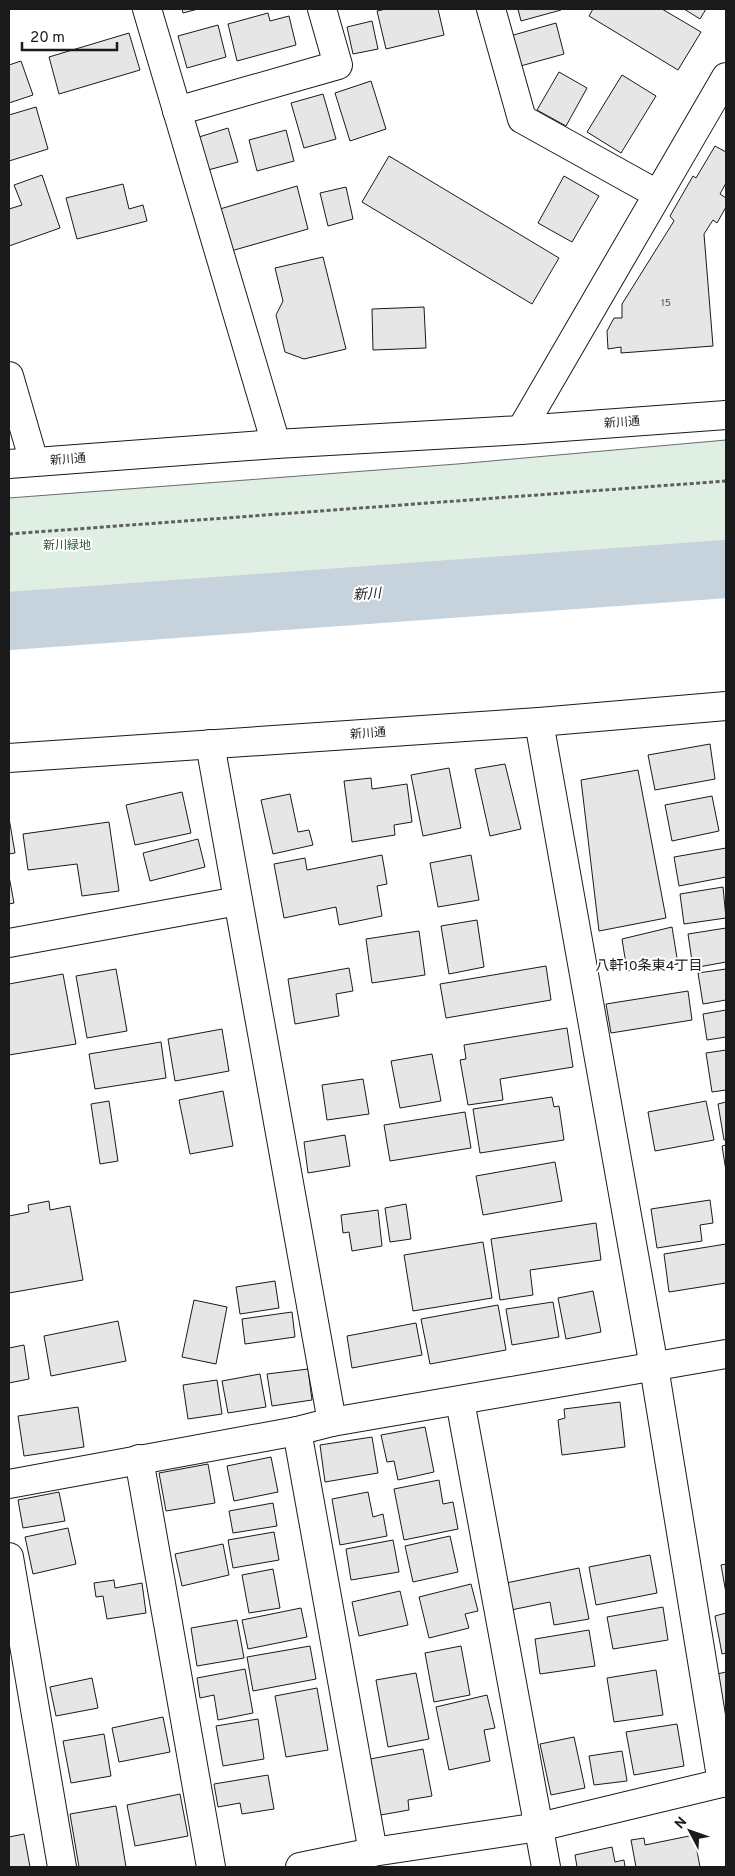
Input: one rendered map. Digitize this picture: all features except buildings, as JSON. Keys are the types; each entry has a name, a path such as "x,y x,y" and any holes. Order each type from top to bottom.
{"street":[{"path":"147,9 276,444"},
{"path":"177,111 338,65 322,9"},
{"path":"491,9 522,119 657,194"},
{"path":"521,430 726,78"},
{"path":"9,376 22,463"},
{"name":"新川通","path":"22,463 276,444 521,430 726,415"},
{"name":"新川通","path":"9,758 539,722 726,706"},
{"path":"300,1867 373,1852 539,1827 724,1783 654,1367 539,722"},
{"path":"210,744 332,1422"},
{"path":"9,943 238,902"},
{"path":"9,1484 297,1431 332,1422 726,1354"},
{"path":"460,1401 546,1867"},
{"path":"297,1431 373,1852"},
{"path":"139,1459 210,1867"},
{"path":"9,1557 62,1867"}],"path":[{"path":"9,534 726,481"}],"green space":[{"name":"新川緑地","path":"726,440 726,542 425,570 9,604 9,498 457,464"}],"waterway":[{"name":"新川","path":"9,621 726,569"}],"district":[{"name":"八軒10条東4丁目","path":"649,966"}]}
